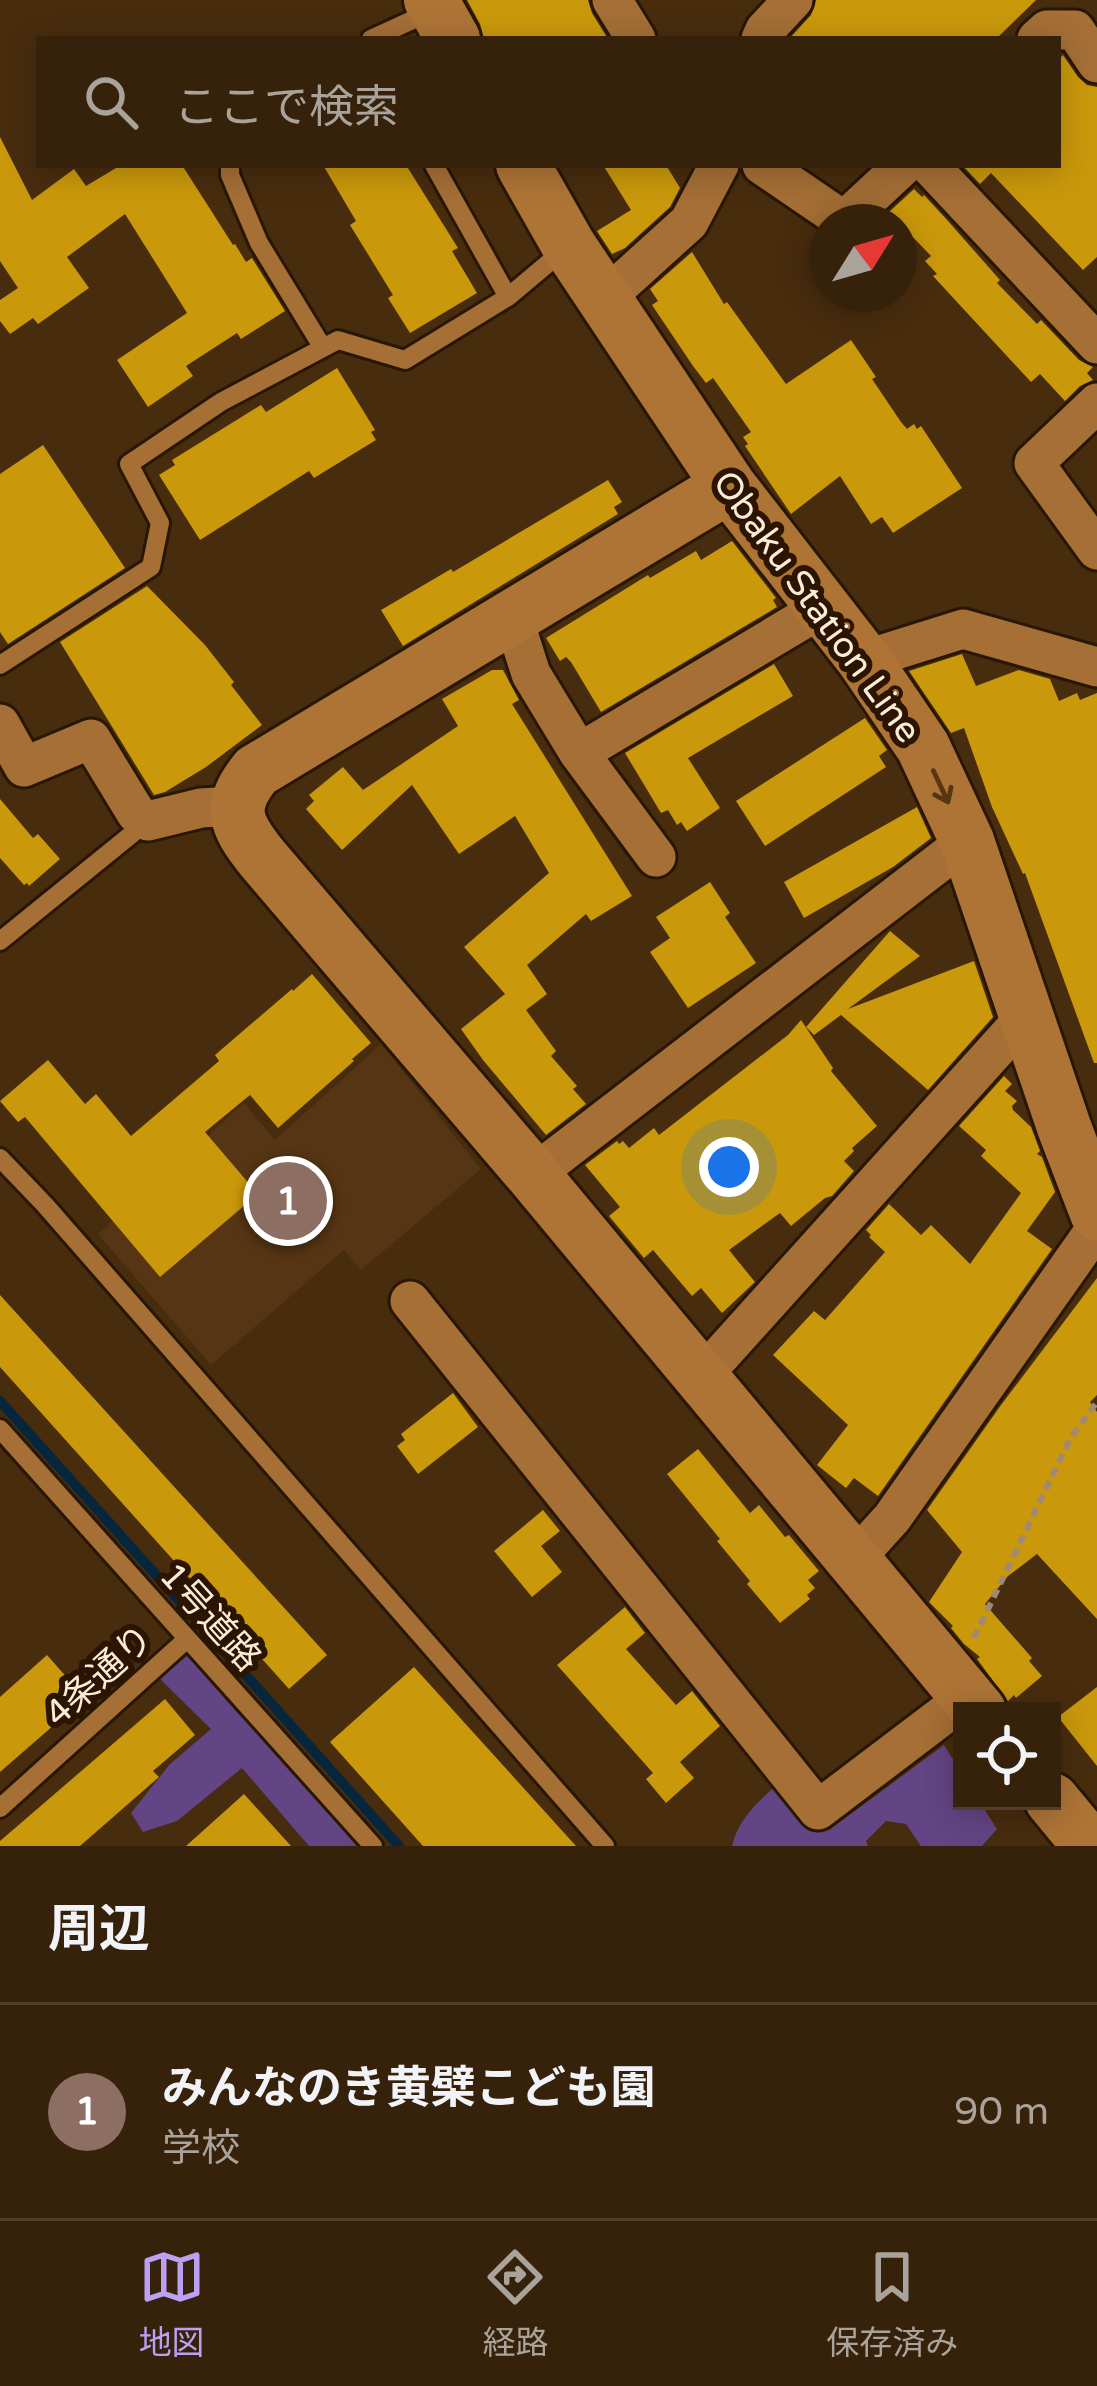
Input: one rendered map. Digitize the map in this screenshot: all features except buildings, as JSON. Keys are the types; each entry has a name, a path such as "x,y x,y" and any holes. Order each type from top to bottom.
{"street":[{"path":"612,0 634,36"},
{"path":"762,36 793,0"},
{"path":"1040,36 1046,30 1075,30 1097,63"},
{"name":"Obaku Station Line","path":"526,168 569,246 729,486 864,660 923,747 967,841 1028,1014 1081,1121 1097,1214"},
{"path":"766,168 844,221 901,168"},
{"path":"932,168 1097,344"},
{"path":"604,299 688,222 706,173"},
{"path":"1097,403 1034,463 1097,550"},
{"path":"410,1301 818,1810 966,1695 262,858 244,836 236,806 256,771 729,486"},
{"path":"579,754 822,608"},
{"path":"513,617 531,674 579,754 656,857"},
{"path":"864,660 964,629 1097,667"},
{"path":"0,724 24,767 91,739 136,813 148,821 201,808 236,806"},
{"path":"533,1175 967,841"},
{"path":"700,1374 1028,1014"},
{"path":"854,1561 892,1518 1097,1227"},
{"path":"1060,1810 1090,1846"}],"lane":[{"path":"380,36 440,16"},
{"path":"230,168 260,243 323,348"},
{"path":"436,168 508,297"},
{"path":"0,665 151,567 160,523 130,464 221,402 338,340 405,360 508,297 569,246"},
{"path":"0,941 148,821"},
{"path":"0,1158 605,1846"},
{"name":"1号道路","path":"0,1429 374,1846"},
{"name":"4条通り","path":"0,1808 188,1639"}],"path":[{"path":"966,1695 960,1666 1071,1437 1097,1402"}],"shaded area":[{"path":"381,1044 481,1169 361,1270 344,1250 211,1365 98,1234 244,1103 275,1140"},
{"path":"188,1655 364,1846 309,1846 242,1768 177,1821 143,1832 131,1813 170,1764 211,1729 159,1678"},
{"path":"944,1745 953,1760 953,1810 985,1810 997,1829 982,1846 921,1846 906,1824 886,1821 866,1841 868,1846 732,1846 745,1818 782,1780 829,1830"}],"waterway":[{"path":"0,1401 399,1846"}],"place":[{"name":"みんなのき黄檗こども園","path":"288,1201"}]}
